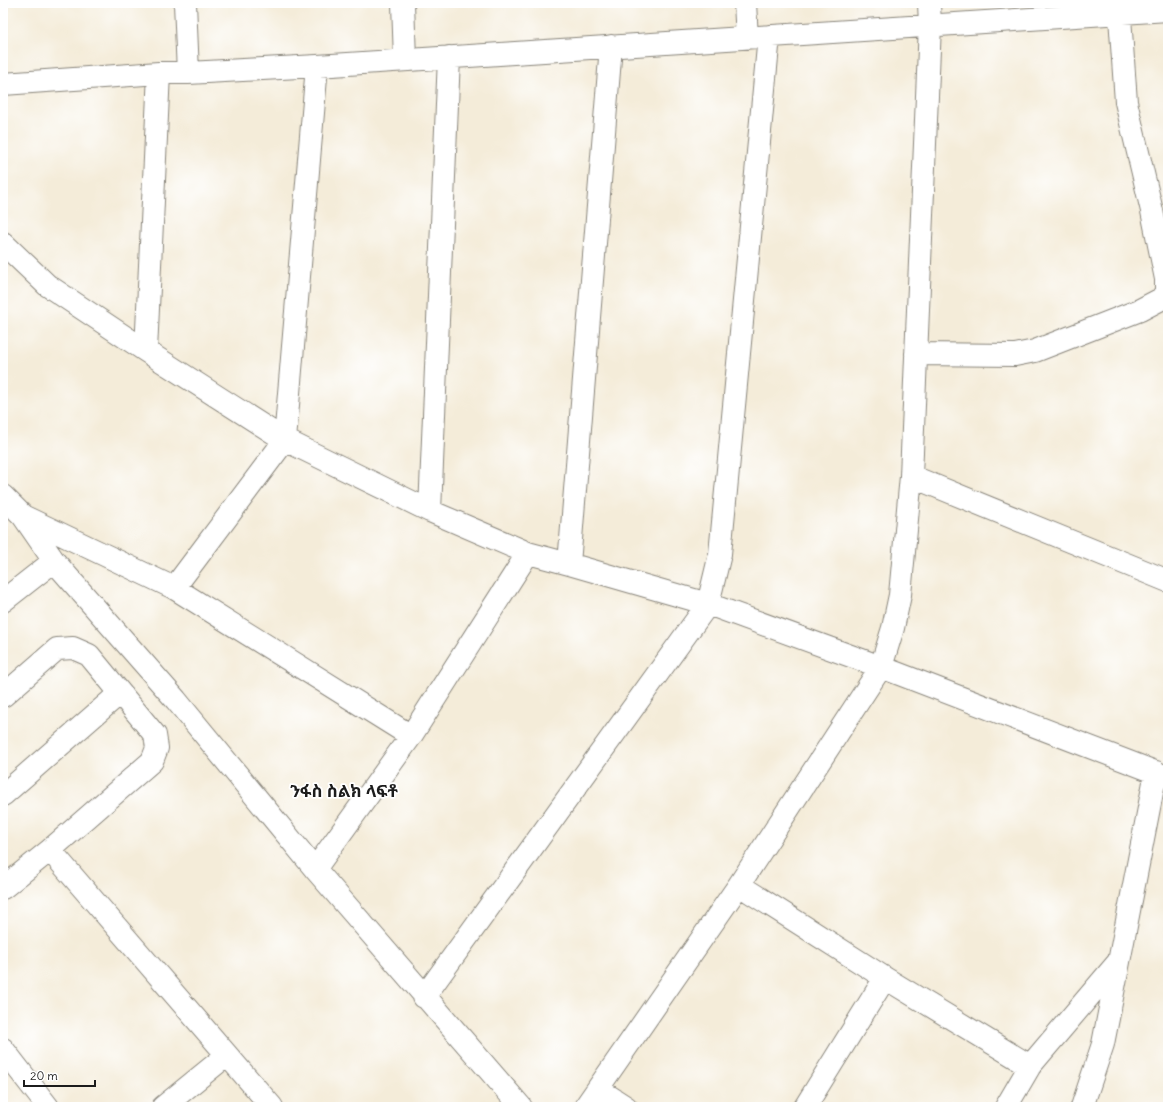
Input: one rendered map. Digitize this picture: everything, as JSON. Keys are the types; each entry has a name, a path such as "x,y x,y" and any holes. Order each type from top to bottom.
{"street":[{"path":"184,3 188,73"},
{"path":"403,3 405,60"},
{"path":"745,3 747,38"},
{"path":"585,1107 740,885 880,667 893,628 900,595 911,476 930,26 928,3"},
{"path":"916,354 1015,355 1035,351 1140,310 1161,300 1166,292 1160,211 1126,102 1119,8"},
{"path":"3,84 159,73 188,73 317,66 930,26 1119,8 1168,10"},
{"path":"424,997 708,604 720,554 768,36"},
{"path":"569,564 611,46"},
{"path":"430,511 449,57"},
{"path":"174,588 285,440 317,66"},
{"path":"146,351 159,73"},
{"path":"3,243 47,285 146,351 285,440 430,511 528,553 708,604 880,667 1162,775 1120,960 1103,1044 1082,1107"},
{"path":"911,476 1168,581"},
{"path":"3,496 23,516 54,560 176,700 315,869 424,997 521,1107"},
{"path":"23,516 174,588 411,736"},
{"path":"315,869 411,736 528,553"},
{"path":"3,601 54,560"},
{"path":"3,696 57,650 73,648 89,655 155,735 157,748 152,761 50,850 3,888"},
{"path":"3,795 120,693"},
{"path":"50,850 272,1107"},
{"path":"740,885 885,978 1030,1066"},
{"path":"1006,1107 1030,1066 1120,960"},
{"path":"805,1107 885,978"},
{"path":"3,1049 48,1107"},
{"path":"162,1107 227,1055"},
{"path":"598,1089 626,1107"}],"district":[{"name":"ንፋስ ስልክ ላፍቶ","path":"344,791"}]}
